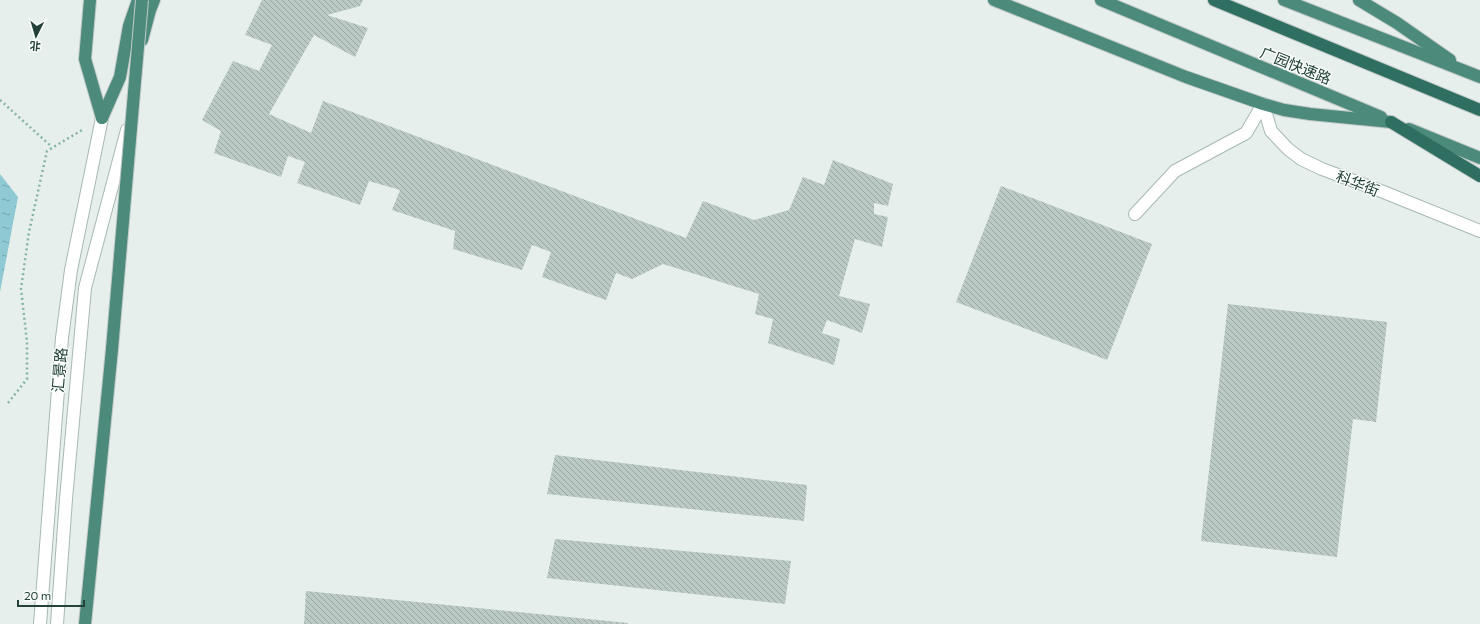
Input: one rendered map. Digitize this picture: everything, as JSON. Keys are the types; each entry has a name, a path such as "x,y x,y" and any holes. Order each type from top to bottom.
{"highway":[{"path":"90,0 85,59 102,118"},
{"path":"102,118 120,77 129,26 138,0"},
{"path":"85,624 112,349 142,0"},
{"path":"130,119 139,53 154,0"},
{"path":"994,0 1166,69 1263,104 1284,110 1310,114 1391,122 1480,176"},
{"name":"广园快速路","path":"1102,0 1480,158"},
{"path":"1214,0 1480,110"},
{"path":"1284,0 1480,77"},
{"path":"1359,0 1397,23 1467,72"}],"street":[{"path":"1135,214 1175,171 1246,133 1263,104"},
{"name":"科华街","path":"1263,104 1271,131 1288,149 1301,159 1322,169 1480,231"},
{"name":"汇景路","path":"40,624 62,338 71,270 102,118"},
{"path":"57,624 66,498 85,288 130,119"}],"path":[{"path":"0,100 52,147"},
{"path":"8,403 27,379 27,342 21,290 29,232 47,151 102,118"}],"water":[{"path":"0,174 18,197 0,292"}],"building":[{"path":"262,0 363,0 360,6 327,15 368,28 355,57 314,35 269,114 311,133 323,101 686,238 703,201 754,220 789,210 803,177 824,185 833,160 893,184 888,206 874,203 874,214 888,217 882,247 855,239 839,296 870,304 862,333 827,320 822,333 840,339 834,365 768,343 773,319 755,314 759,294 663,264 632,279 616,273 606,300 542,277 551,252 532,245 522,270 453,249 455,231 392,210 400,190 369,181 360,205 297,183 305,162 288,156 281,177 214,153 221,131 202,120 233,61 259,71 272,45 245,35"},
{"path":"1001,186 1152,244 1107,360 956,302"},
{"path":"1228,304 1387,322 1376,422 1353,419 1337,557 1201,541"},
{"path":"555,455 807,485 804,521 547,494"},
{"path":"555,539 791,561 785,604 547,578"},
{"path":"306,591 628,623 628,624 304,624"}]}
